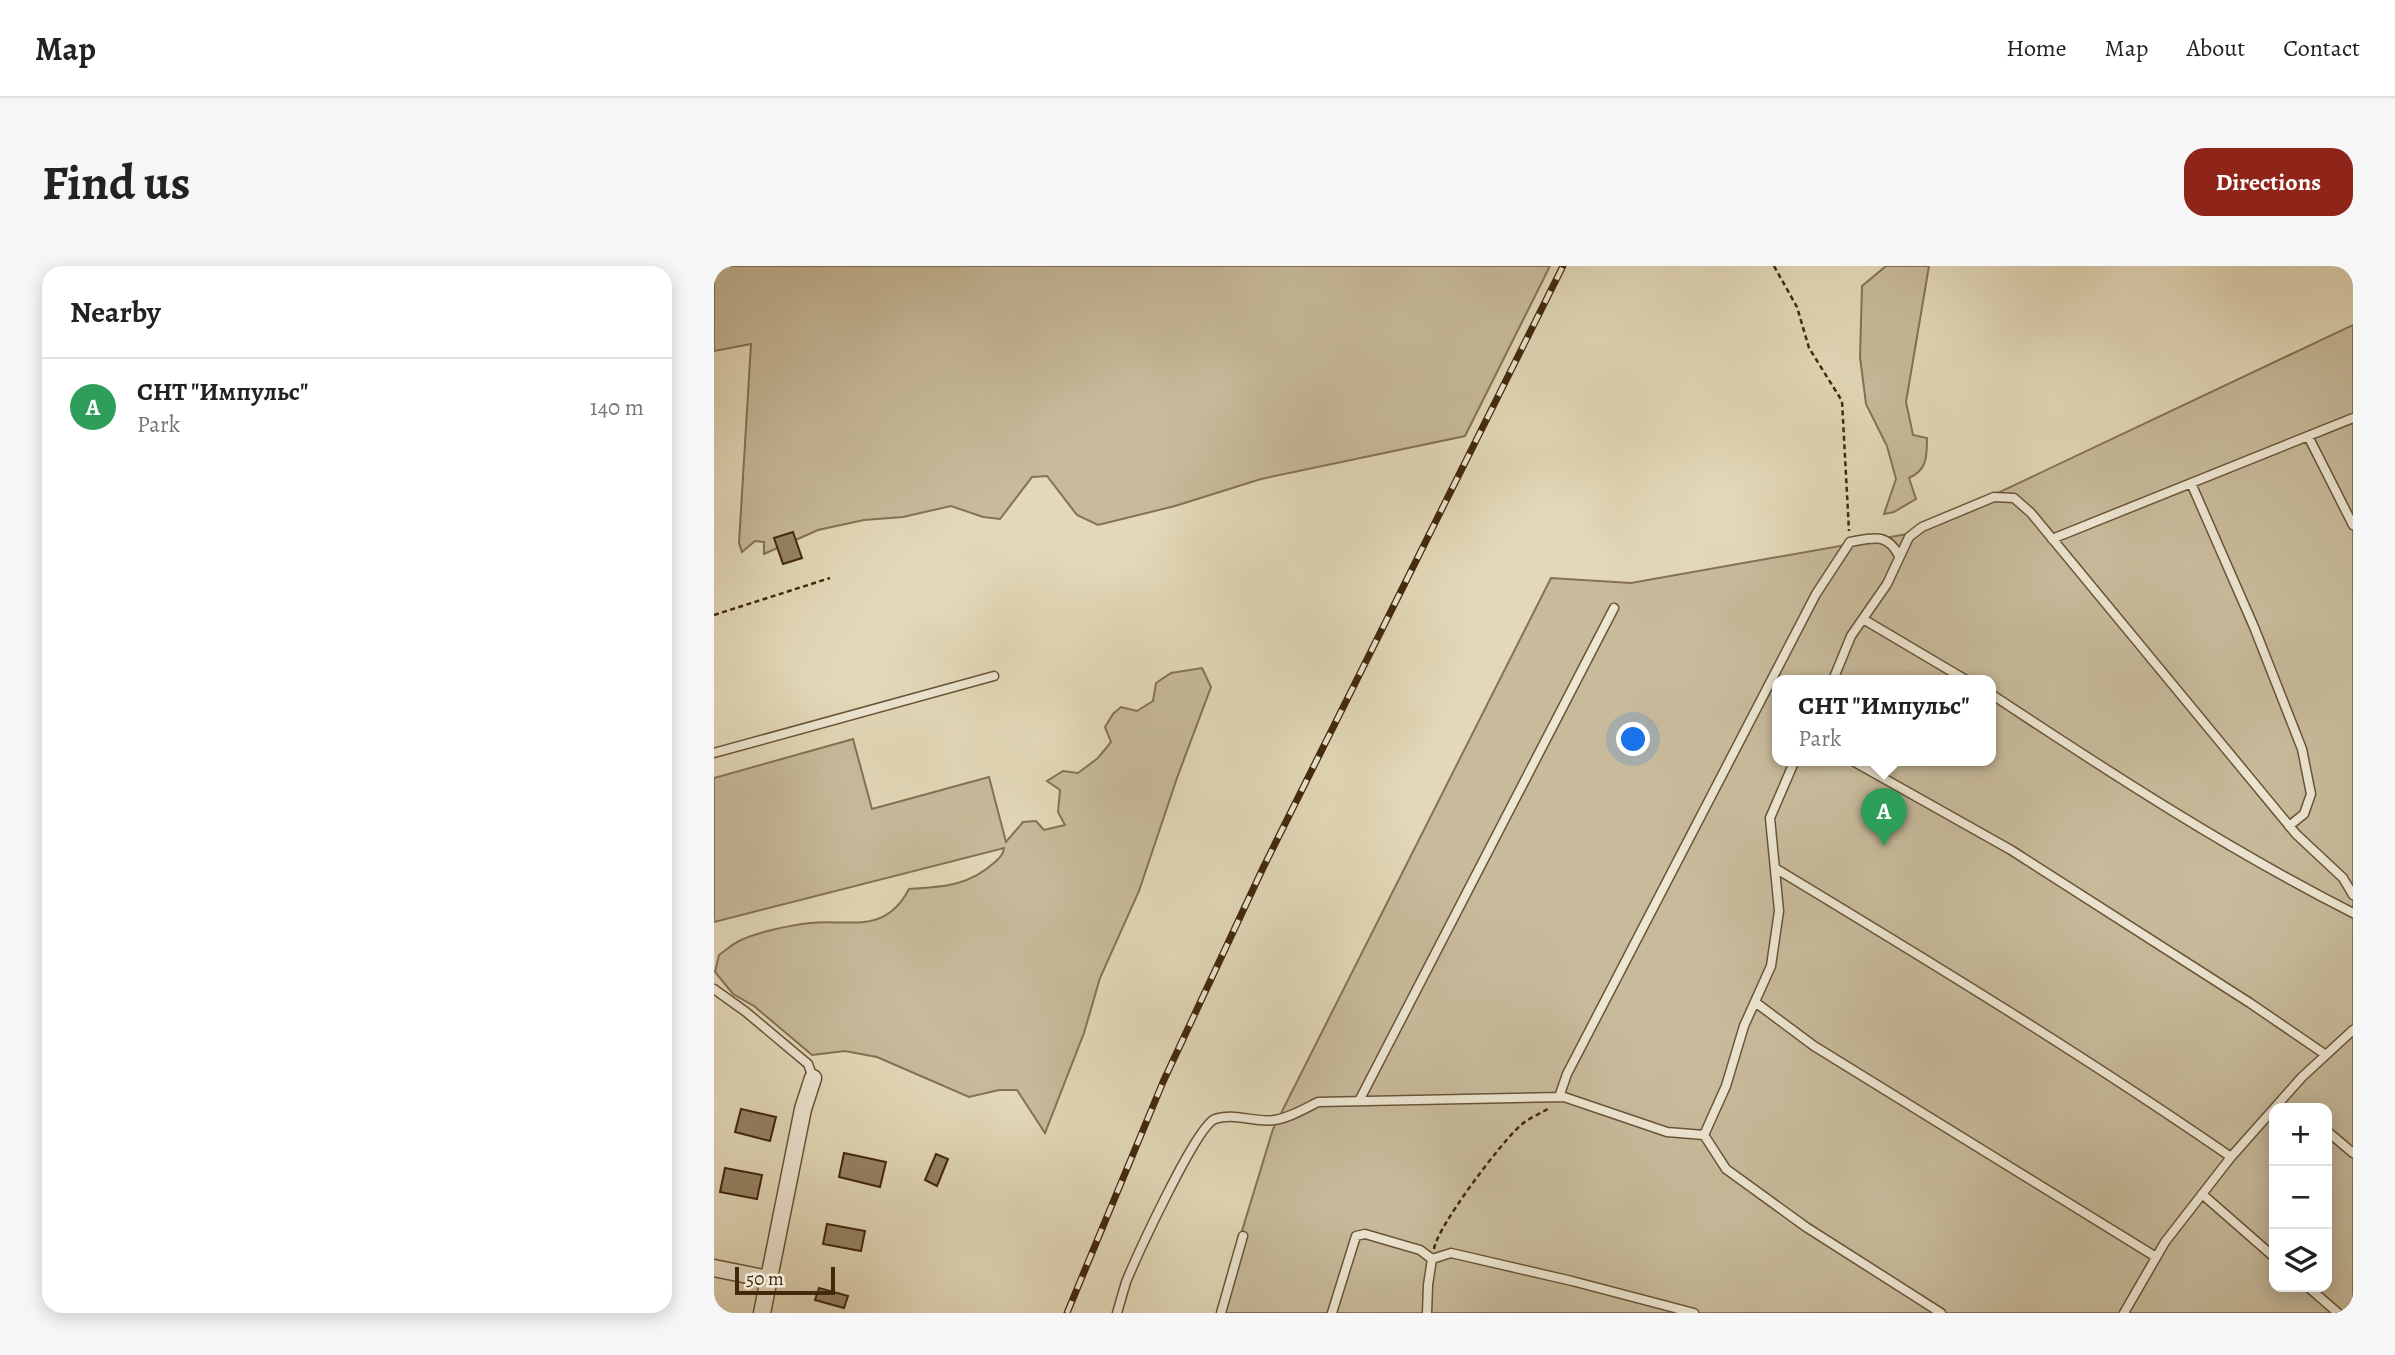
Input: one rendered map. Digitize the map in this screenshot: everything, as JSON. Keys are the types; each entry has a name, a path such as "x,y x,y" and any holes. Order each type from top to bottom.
{"street":[{"path":"762,1313 803,1109 813,1078"},
{"path":"714,1268 768,1279"}],"lane":[{"path":"2052,538 2353,418"},
{"path":"2308,436 2353,526"},
{"path":"2190,483 2254,627 2302,749 2311,794 2304,814 2289,825"},
{"path":"1835,675 1851,636 1887,584 1909,537 1922,527 1994,497 2014,498 2031,513 2289,825 2343,878 2353,895"},
{"path":"1774,675 1816,594 1850,541 1878,538 1889,541 1899,555"},
{"path":"1359,1101 1614,608"},
{"path":"1863,619 1958,675"},
{"path":"714,753 994,676"},
{"path":"1559,1097 1567,1074 1772,679"},
{"path":"1996,697 2141,793 2285,878 2353,913"},
{"path":"1704,1135 1726,1086 1744,1026 1771,966 1779,911 1770,818 1792,766"},
{"path":"1862,766 2011,850 2250,1003 2326,1055"},
{"path":"1775,869 1884,933 2231,1157"},
{"path":"714,989 808,1064 813,1078"},
{"path":"1755,1002 1814,1046 2156,1257"},
{"path":"2282,1103 2302,1077 2353,1030"},
{"path":"1117,1313 1126,1282 1151,1227 1201,1133 1213,1119 1227,1117 1272,1121 1318,1102 1564,1097 1667,1132 1704,1135"},
{"path":"2124,1313 2165,1242 2231,1157 2269,1119"},
{"path":"2332,1134 2353,1153"},
{"path":"1704,1135 1726,1169 1806,1227 1941,1313"},
{"path":"2202,1194 2269,1253"},
{"path":"1332,1313 1356,1236 1365,1234 1420,1250 1432,1259"},
{"path":"1221,1313 1243,1236"},
{"path":"1432,1259 1451,1254 1572,1281 1694,1313"},
{"path":"1427,1313 1432,1259"},
{"path":"2314,1292 2338,1313"}],"path":[{"path":"1774,266 1797,307 1809,348 1842,401 1850,541"},
{"path":"714,615 830,578"},
{"path":"1432,1259 1435,1240 1447,1219 1501,1146 1522,1124 1548,1109 1559,1097"}],"shaded area":[{"path":"714,266 1550,266 1465,436 1261,479 1175,506 1098,525 1077,515 1047,476 1032,477 1000,519 983,517 951,506 903,517 864,520 818,530 764,554 764,542 755,541 742,552 739,543 751,344 714,351"},
{"path":"1886,266 1929,266 1906,402 1913,435 1927,438 1926,457 1923,467 1909,478 1916,499 1894,512 1884,514 1896,479 1887,446 1866,404 1860,357 1862,286"},
{"path":"2353,325 2353,1313 1217,1313 1273,1129 1551,578 1631,583 1913,533"},
{"path":"1202,668 1211,687 1139,891 1100,978 1084,1033 1045,1133 1017,1090 999,1090 969,1097 877,1057 845,1051 812,1055 754,1006 733,994 715,972 719,955 741,940 802,924 853,923 878,919 899,904 909,889 965,881 995,862 1004,848 714,922 714,778 853,739 872,809 989,777 1006,842 1023,822 1036,821 1044,830 1065,825 1058,812 1060,790 1047,781 1063,771 1078,773 1098,758 1111,742 1105,727 1121,707 1137,711 1153,701 1156,683 1171,673"}],"building":[{"path":"793,532 802,558 783,564 774,538"},
{"path":"741,1109 776,1117 770,1141 735,1132"},
{"path":"844,1153 886,1162 880,1187 839,1177"},
{"path":"936,1154 948,1159 937,1186 925,1180"},
{"path":"725,1168 762,1175 757,1199 720,1192"},
{"path":"827,1224 865,1231 861,1251 823,1244"},
{"path":"819,1288 848,1296 844,1308 815,1300"}],"railway":[{"path":"1067,1313 1163,1082 1263,868 1563,266"}],"place":[{"name":"СНТ \"Импульс\"","path":"1884,846"}]}
